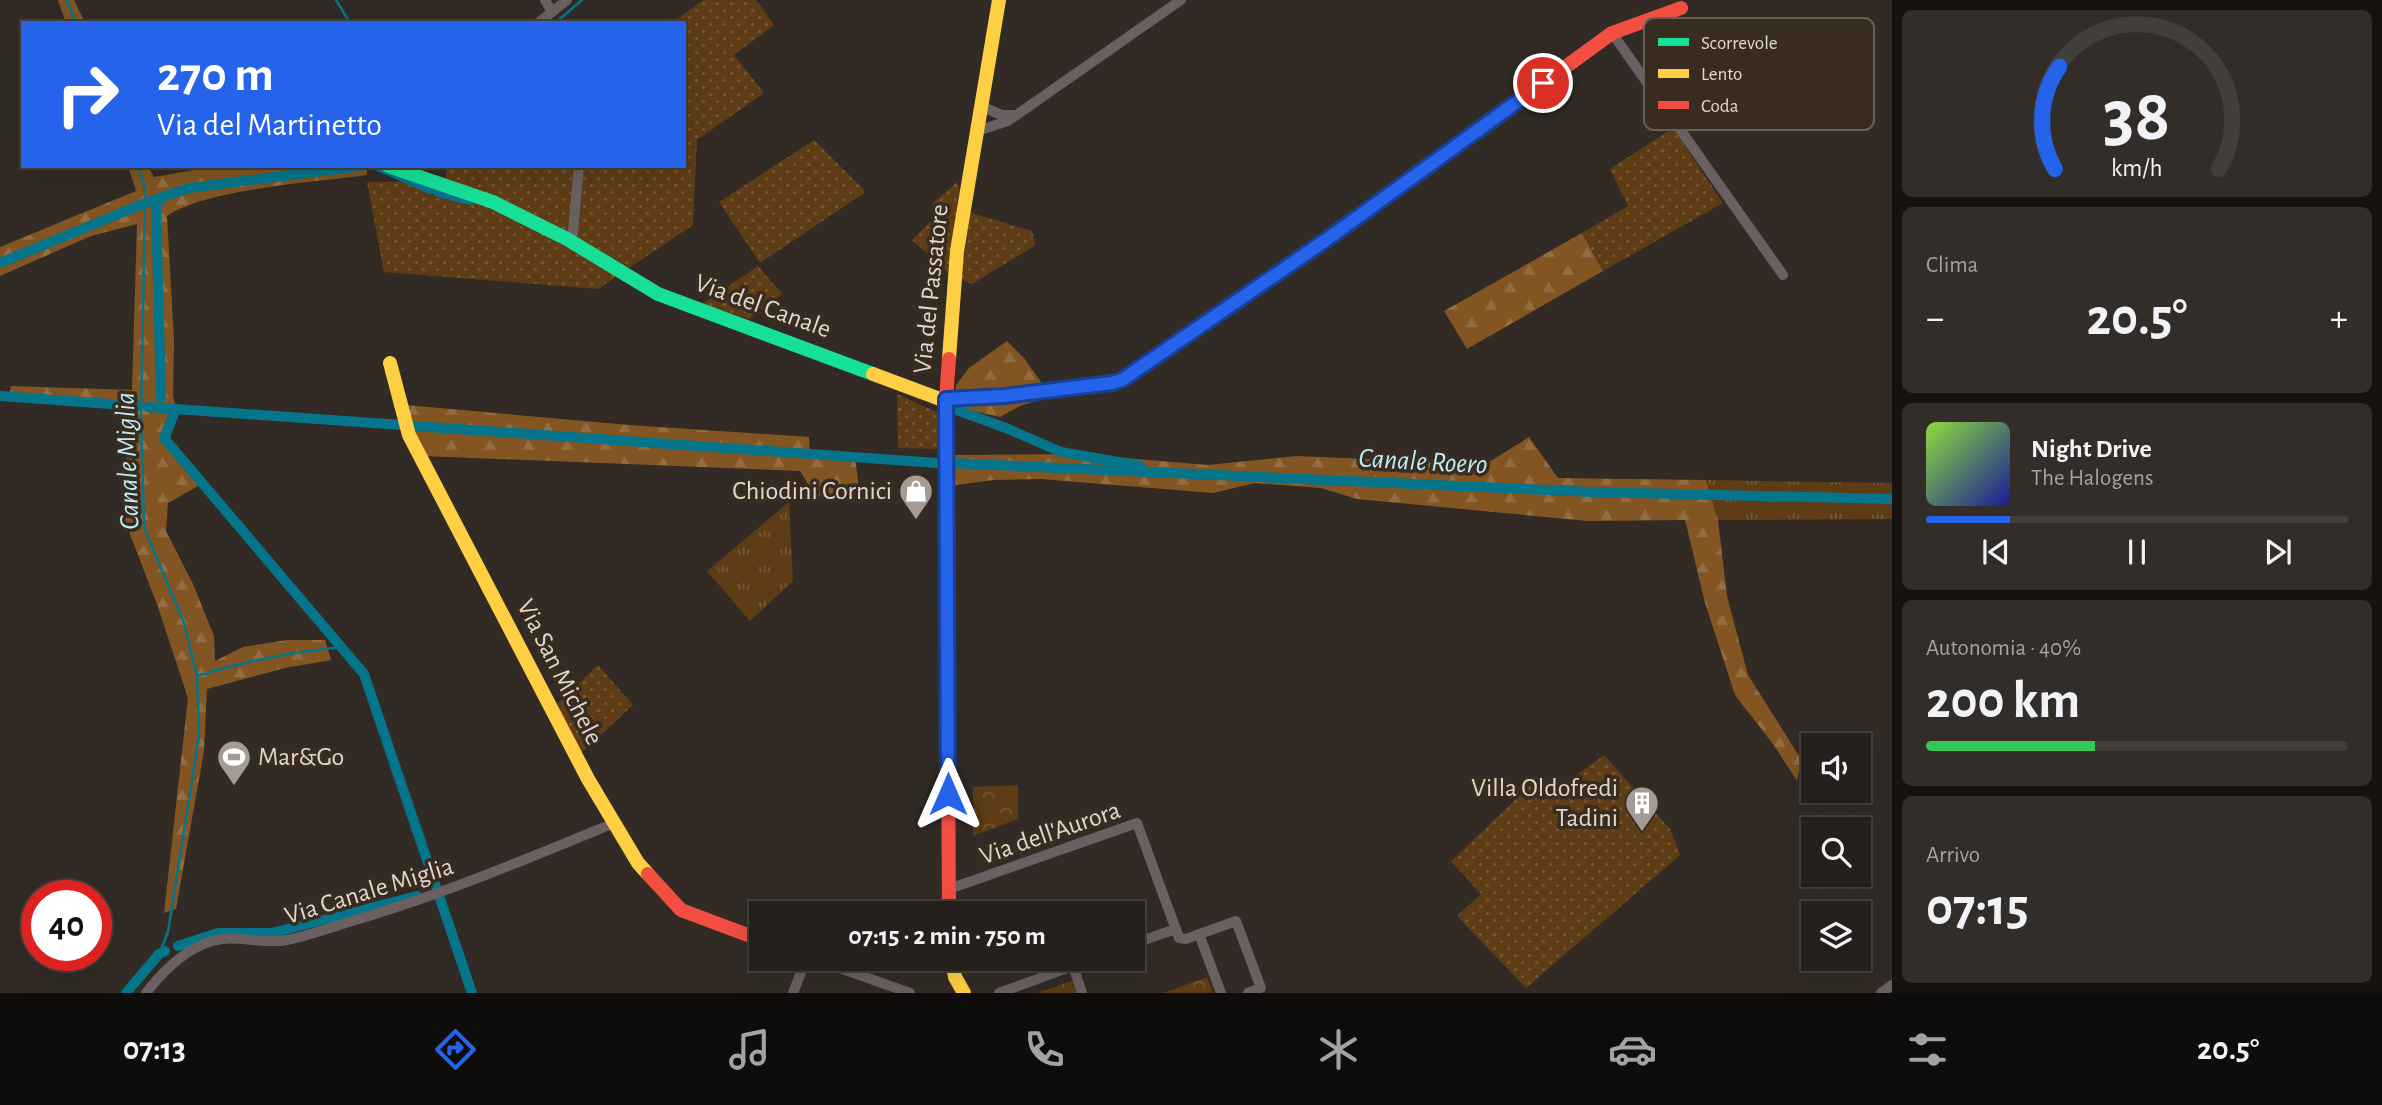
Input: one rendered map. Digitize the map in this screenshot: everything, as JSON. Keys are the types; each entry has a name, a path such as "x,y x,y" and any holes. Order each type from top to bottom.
{"street":[{"path":"545,0 552,12"},
{"path":"541,21 567,0"},
{"name":"Via del Passatore","path":"948,901 946,399 957,251 999,0"},
{"path":"977,131 1008,121 1181,0"},
{"name":"Via del Canale","path":"1653,18 1681,8"},
{"name":"Via del Canale","path":"394,168 493,202 572,242 658,294 940,399 1004,396 1122,380 1326,240 1612,33 1644,21"},
{"path":"1612,33 1644,78"},
{"path":"982,107 1002,115 1017,115"},
{"path":"1681,130 1783,275"},
{"path":"572,242 579,168"},
{"name":"Via San Michele","path":"390,363 407,424 536,679 638,863 681,910 749,936"},
{"name":"Via Canale Miglia","path":"146,993 173,964 198,947 214,941 285,941 439,894 614,823"},
{"name":"Via dell'Aurora","path":"948,889 1138,823 1176,929"},
{"path":"1145,940 1176,929 1179,938 1186,939 1236,920 1261,988 1248,993"},
{"path":"1199,934 1221,993"},
{"path":"793,993 801,971"},
{"path":"848,971 910,993"},
{"path":"954,971 964,993"},
{"path":"999,993 1059,971"},
{"path":"1075,971 1082,993"},
{"path":"951,993 955,976"},
{"path":"1881,993 1892,985"}],"green space":[{"path":"58,0 74,0 84,21 65,21"},
{"path":"703,0 756,0 774,25 734,55 764,93 697,140 693,225 598,289 384,272 367,182 445,181 447,168 686,168 686,21 675,21"},
{"path":"1670,130 1674,130 1723,203 1603,271 1582,233 1628,206 1610,169"},
{"path":"814,140 864,193 760,263 719,202"},
{"path":"129,168 149,168 154,177 206,168 367,168 367,175 292,184 208,199 167,216 174,340 173,397 178,413 170,439 207,481 168,503 166,531 193,584 214,636 215,661 243,647 287,640 325,640 331,660 285,668 207,689 204,751 176,909 164,913 188,698 158,607 123,516 129,409 8,401 11,386 132,390 137,224 91,236 0,276 0,247 136,191"},
{"path":"957,182 965,211 1032,231 1036,245 972,284 949,273 912,240 936,216 933,203"},
{"path":"1582,233 1603,271 1467,349 1444,311"},
{"path":"758,266 782,294 749,319 702,304"},
{"path":"1007,341 1024,358 1051,396 1020,406 1000,417 955,407 956,385 969,368"},
{"path":"897,394 937,412 938,449 898,448"},
{"path":"406,405 629,425 809,437 810,457 855,458 859,489 816,497 800,471 424,456 412,436"},
{"path":"1529,437 1558,478 1706,480 1718,520 1727,596 1748,675 1801,759 1797,781 1773,744 1735,695 1705,603 1685,520 1588,521 1357,499 1321,488 1255,483 1213,493 1041,479 993,480 949,486 949,455 1077,454 1208,465 1296,456 1486,464"},
{"path":"1706,480 1892,483 1892,519 1718,520"},
{"path":"789,502 793,581 750,621 707,571"},
{"path":"598,665 633,705 581,753 557,704"},
{"path":"1604,755 1670,829 1680,855 1526,988 1457,916 1481,894 1451,861 1530,786 1545,798"},
{"path":"1018,785 1018,819 973,836 973,787"},
{"path":"1207,977 1213,993 1164,993"},
{"path":"1072,981 1076,993 1037,993"}],"waterway":[{"name":"Canale Miglia","path":"67,0 75,21"},
{"path":"336,0 349,21"},
{"path":"557,21 582,0"},
{"name":"Canale Miglia","path":"138,168 144,183 145,203 141,419 144,527 184,623 197,676 199,736 168,932 159,954"},
{"path":"0,263 145,203 189,188 345,168"},
{"path":"383,168 430,189"},
{"path":"438,192 470,200"},
{"path":"161,198 156,206 161,398"},
{"path":"0,396 138,406"},
{"path":"148,407 937,463"},
{"path":"951,408 1061,452 1141,466"},
{"path":"176,409 164,438 364,674 472,993"},
{"name":"Canale Roero","path":"952,463 1592,492 1892,499"},
{"path":"197,676 269,658 342,647"},
{"path":"178,946 218,933 272,933 417,896"},
{"path":"126,993 159,954 165,951"}],"traffic: fast":[{"path":"394,168 493,202 567,239 658,294 873,374"}],"traffic: slow":[{"path":"949,359 957,251 999,0"},
{"path":"873,374 940,399 1004,396 1122,380 1360,217"},
{"path":"390,363 409,435 588,779 638,863 648,874"},
{"path":"954,971 964,993"}],"traffic: jam":[{"path":"1653,18 1681,8"},
{"path":"1360,217 1612,33 1644,21"},
{"path":"949,359 946,399 949,901"},
{"path":"648,874 681,910 749,936"}],"place":[{"name":"Chiodini Cornici","path":"916,521"},
{"name":"Mar&Go","path":"234,787"},
{"name":"Villa Oldofredi Tadini","path":"1642,833"}],"route":[{"path":"948,794 946,399 1004,396 1122,380 1326,240 1543,83"}]}
